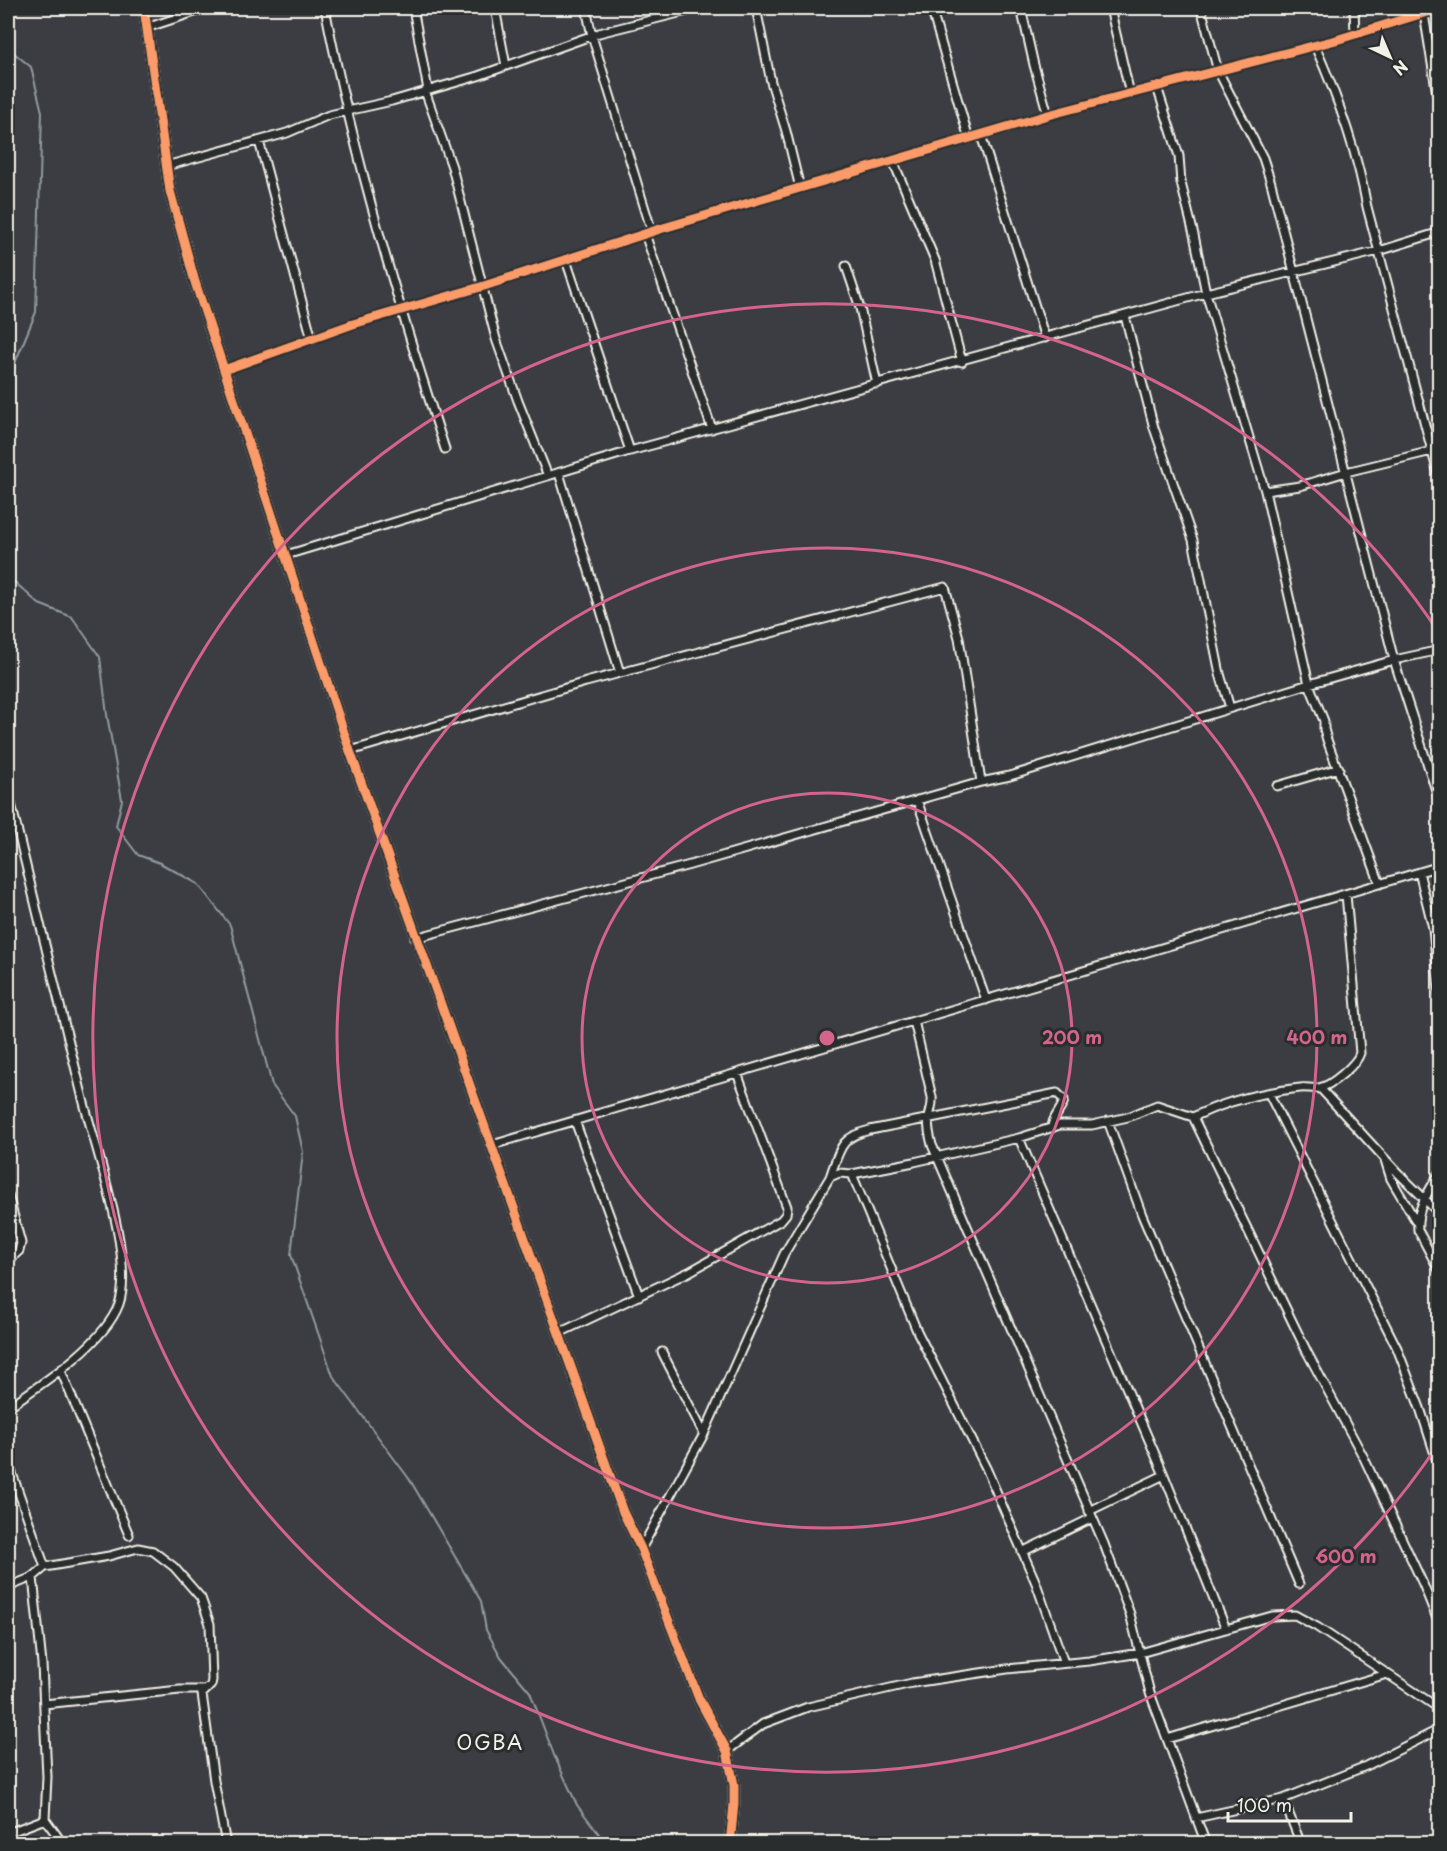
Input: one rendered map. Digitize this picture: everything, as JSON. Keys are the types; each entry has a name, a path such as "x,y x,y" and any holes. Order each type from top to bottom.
{"street":[{"path":"144,8 170,191 195,282 350,751 415,938 492,1145 623,1512 641,1549 699,1700 727,1751 734,1785 730,1844"},
{"path":"146,28 207,8"},
{"path":"325,8 347,111 400,310 445,449"},
{"path":"413,8 427,91 452,167 496,339 548,476"},
{"path":"495,8 506,66"},
{"path":"586,8 649,233 712,429"},
{"path":"166,166 259,141 347,111 427,91 592,36 699,8"},
{"path":"756,8 771,82 801,188"},
{"path":"931,8 969,139"},
{"path":"1021,8 1048,115"},
{"path":"1110,8 1130,94"},
{"path":"1201,8 1218,71 1263,158 1271,183 1394,660 1440,803"},
{"path":"1354,8 1355,34"},
{"path":"224,370 400,310 484,286 649,233 1048,115 1315,46 1440,8"},
{"path":"1424,14 1440,113"},
{"path":"1315,46 1338,97 1360,172 1378,251 1440,481"},
{"path":"1157,87 1179,156 1181,183 1206,293 1265,491 1309,684 1380,884"},
{"path":"981,135 1045,339"},
{"path":"259,141 312,339"},
{"path":"893,161 935,260 962,362"},
{"path":"286,555 630,451 962,362 1206,293 1378,251 1440,232"},
{"path":"566,260 630,451"},
{"path":"846,266 860,308 877,384"},
{"path":"1125,316 1155,428 1193,540 1220,674 1230,708"},
{"path":"1265,491 1300,486 1440,449"},
{"path":"559,472 620,673"},
{"path":"350,751 620,673 945,587 959,638 981,782"},
{"path":"415,938 690,865 981,782 1010,776 1309,684 1394,660 1440,650"},
{"path":"1277,786 1339,768"},
{"path":"8,791 77,1076 113,1213 123,1264 120,1302 110,1322 61,1371 8,1407"},
{"path":"917,800 986,1000"},
{"path":"492,1145 1440,866"},
{"path":"1419,872 1433,928 1440,1000"},
{"path":"830,1177 838,1173 852,1174 1019,1138 1060,1125 1092,1125 1128,1117 1157,1105 1193,1117 1229,1102 1299,1088 1320,1088 1344,1073 1358,1059 1360,1053 1346,894"},
{"path":"914,1022 932,1097 933,1106 929,1117 932,1145 1104,1544 1130,1614 1150,1693 1206,1844"},
{"path":"559,1333 689,1272 781,1220 786,1214 787,1207 737,1073"},
{"path":"1320,1088 1384,1158 1440,1214"},
{"path":"641,1549 704,1434 784,1254 830,1177 845,1142 854,1134 929,1117 1004,1105 1057,1093 1064,1100 1053,1118 1052,1128"},
{"path":"1269,1094 1397,1348 1440,1470"},
{"path":"1193,1117 1307,1352 1364,1458 1440,1626"},
{"path":"575,1121 639,1296"},
{"path":"1108,1121 1142,1215 1299,1584"},
{"path":"1019,1138 1164,1475 1226,1629"},
{"path":"1384,1158 1391,1179 1417,1223 1418,1230 1440,1272"},
{"path":"1417,1223 1424,1198 1440,1173"},
{"path":"852,1174 918,1331 986,1468 1036,1583 1064,1663"},
{"path":"8,1195 21,1243 19,1251 8,1261"},
{"path":"662,1352 704,1434"},
{"path":"61,1371 129,1535"},
{"path":"8,1462 45,1567"},
{"path":"1022,1552 1164,1475"},
{"path":"8,1587 33,1577 45,1567 109,1556 138,1548 153,1551 174,1567 201,1598 210,1624 212,1680 211,1685 204,1690 180,1690 44,1704"},
{"path":"33,1577 44,1704 47,1777 45,1819 58,1837 60,1844"},
{"path":"727,1751 763,1724 808,1707 912,1683 1140,1653 1272,1616 1295,1615 1317,1627 1440,1709"},
{"path":"1167,1739 1387,1674"},
{"path":"204,1690 202,1694 214,1781 226,1844"},
{"path":"1196,1818 1283,1799 1366,1766 1440,1730"},
{"path":"1283,1799 1300,1844"},
{"path":"8,1833 45,1819"}],"waterway":[{"path":"8,48 31,67 42,112 36,312 8,380"},
{"path":"8,571 9,577 39,604 72,617 100,657 107,715 122,800 116,826 138,855 160,863 198,884 230,925 272,1085 295,1116 303,1152 291,1255 333,1376 410,1480 481,1601 486,1630 501,1657 530,1692 554,1755 577,1805 599,1834 599,1844"}],"cycle path":[{"path":"144,8 170,191 195,282 350,751 623,1512 641,1549 699,1699 727,1751 734,1785 730,1844"},
{"path":"224,370 353,324 484,286 660,229 1048,115 1336,40 1440,8"}],"district":[{"name":"OGBA","path":"490,1743"}]}
